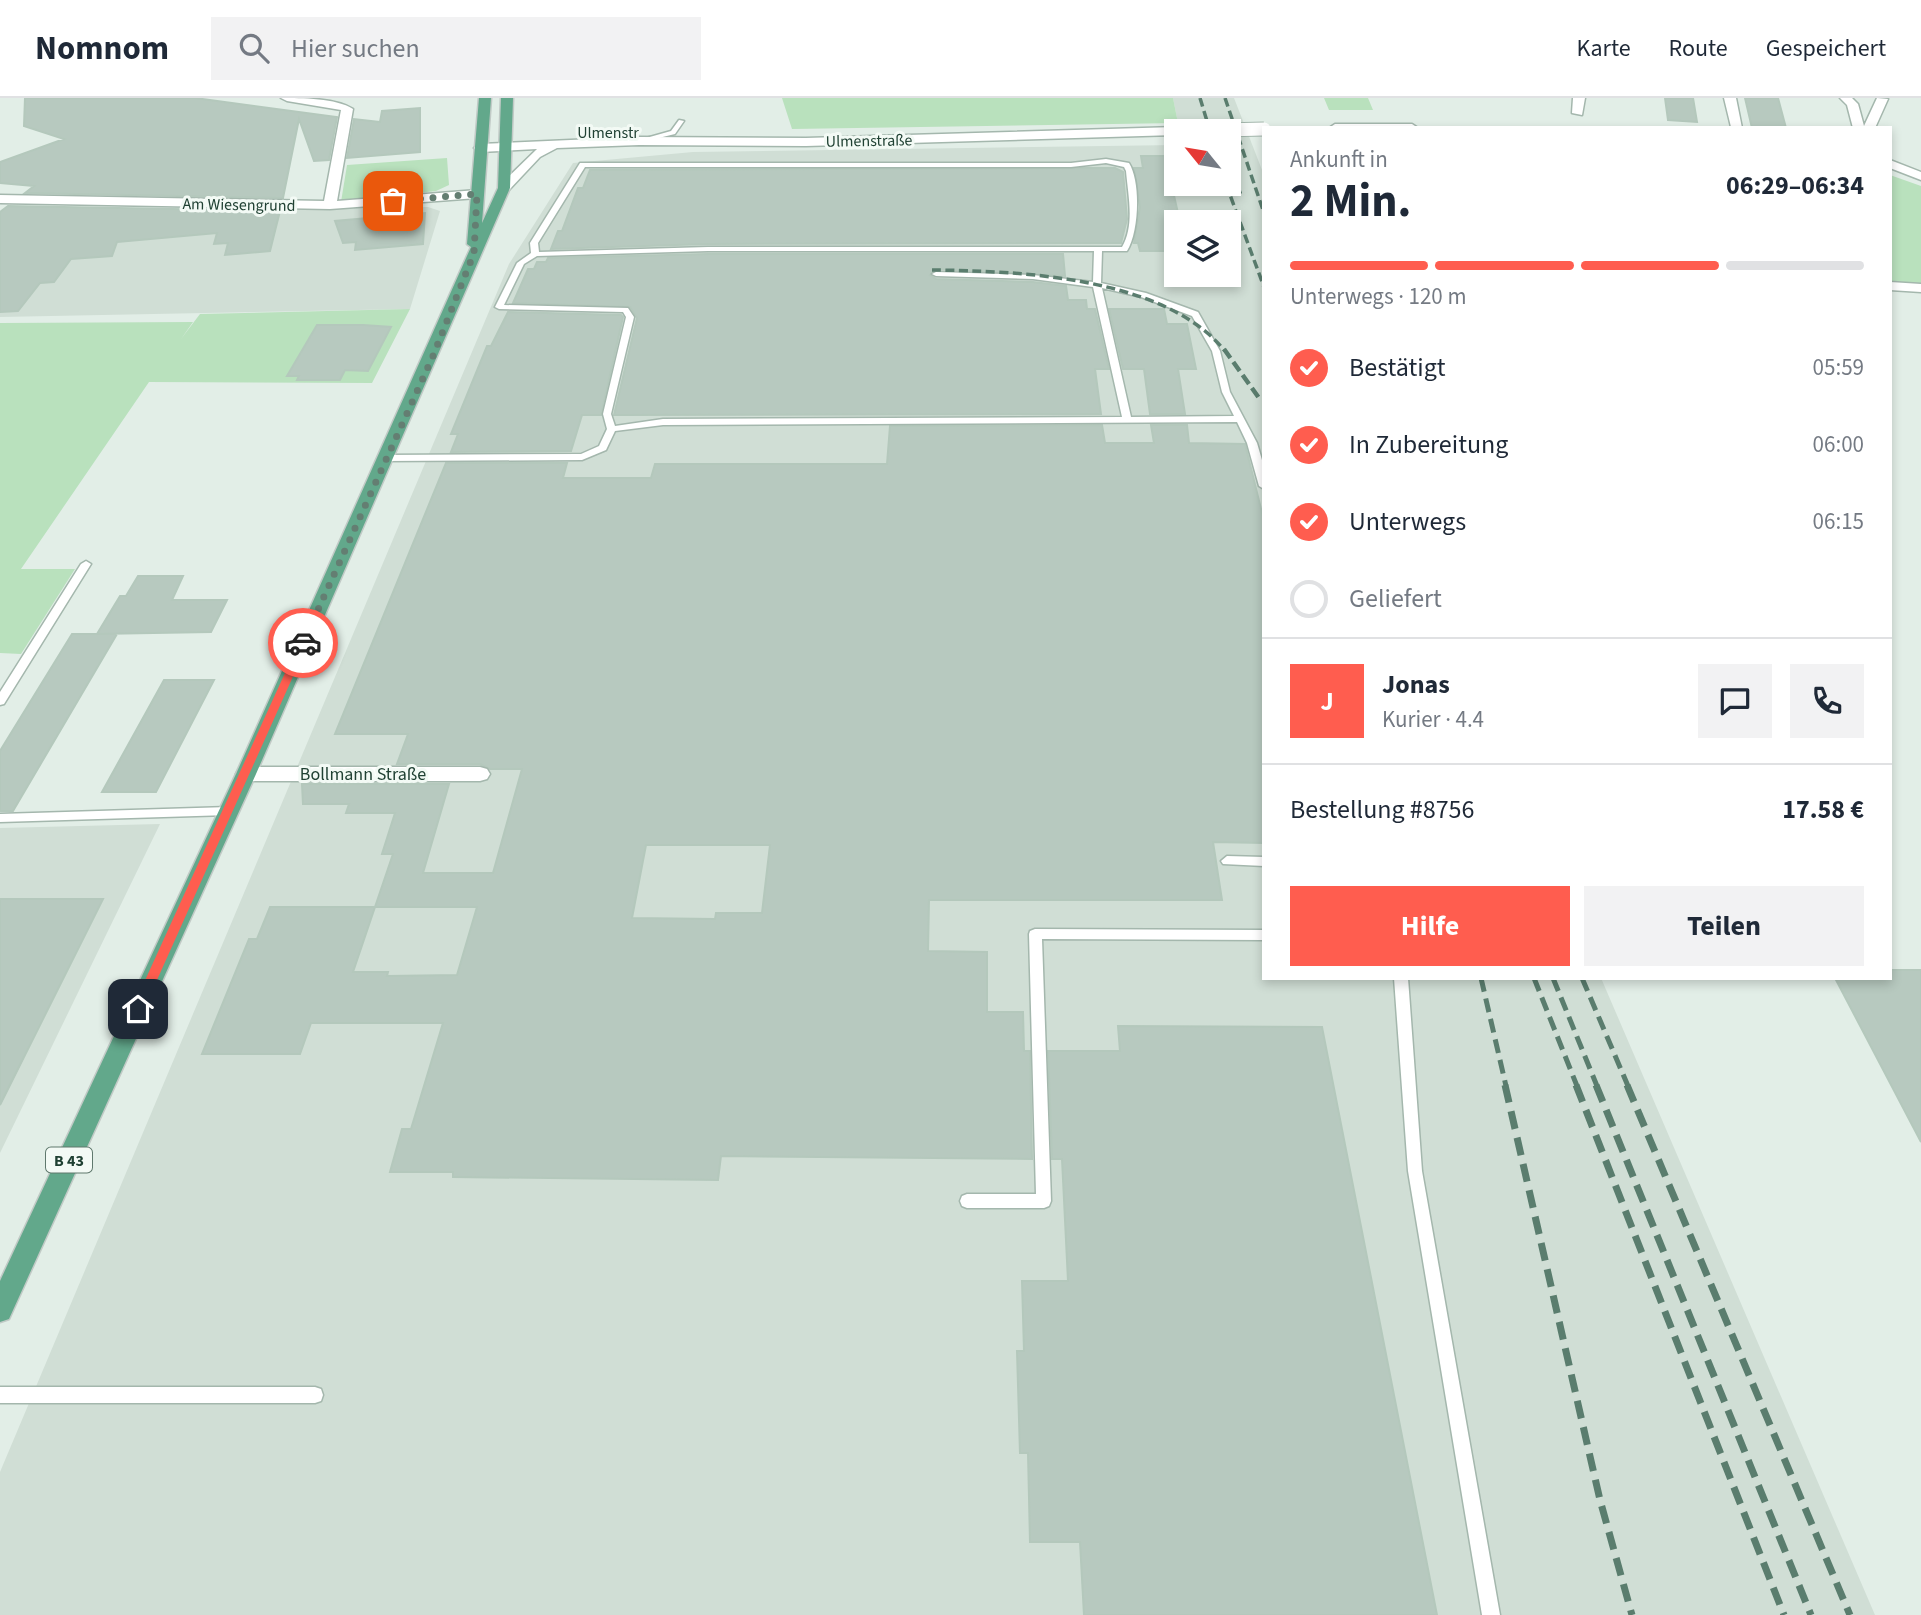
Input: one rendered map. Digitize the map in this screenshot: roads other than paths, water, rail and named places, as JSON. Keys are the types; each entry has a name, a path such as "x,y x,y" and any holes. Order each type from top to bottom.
{"main road":[{"name":"B 43","path":"0,1310 246,774 385,458 433,356 474,253 485,98"},
{"path":"474,253 504,188 506,98"}],"street":[{"path":"287,98 347,109 330,205"},
{"path":"1578,113 1579,98"},
{"path":"1730,98 1737,126"},
{"path":"1846,98 1852,104 1858,126"},
{"path":"1869,126 1871,99"},
{"path":"1241,130 1262,129"},
{"name":"Ulmenstr","path":"506,141 600,131 673,133 733,140"},
{"name":"Ulmenstraße","path":"481,142 806,142 1164,132"},
{"name":"Ulmenstraße","path":"504,188 536,154 562,144"},
{"path":"1892,165 1921,176"},
{"name":"Am Wiesengrund","path":"0,199 330,205 477,194"},
{"path":"1892,286 1921,288"},
{"name":"Bollmann Straße","path":"246,774 480,774"}],"lane":[{"path":"639,141 673,133 681,121"},
{"path":"385,458 582,457 603,448 612,429 607,414 630,317 625,310 499,307 521,263 535,254 708,248 1124,249 1129,244 1132,226 1129,171 1126,165 1119,162 1071,165 583,166 534,243 535,254"},
{"path":"1098,249 1097,285 1127,422"},
{"path":"936,274 1033,277 1097,285 1143,295 1195,314 1216,351 1226,393 1252,443 1262,479"},
{"path":"612,429 663,422 1127,422 1238,419"},
{"path":"0,701 86,564"},
{"path":"0,818 229,811"},
{"path":"1227,862 1262,862"},
{"path":"968,1201 1044,1201 1035,934 1262,935"},
{"path":"1401,980 1415,1171 1491,1615"},
{"path":"0,1395 315,1395"}],"railway":[{"path":"1200,98 1206,119"},
{"path":"1225,98 1262,207"},
{"path":"1230,196 1262,282"},
{"path":"932,270 1048,277 1129,293 1166,307 1199,326 1225,351"},
{"path":"1224,349 1259,398"},
{"path":"1481,980 1506,1086"},
{"path":"1535,980 1577,1086"},
{"path":"1554,980 1597,1086"},
{"path":"1583,980 1628,1086"},
{"path":"1505,1085 1600,1500 1632,1615"},
{"path":"1576,1085 1784,1615"},
{"path":"1596,1085 1811,1615"},
{"path":"1627,1085 1850,1615"}]}
